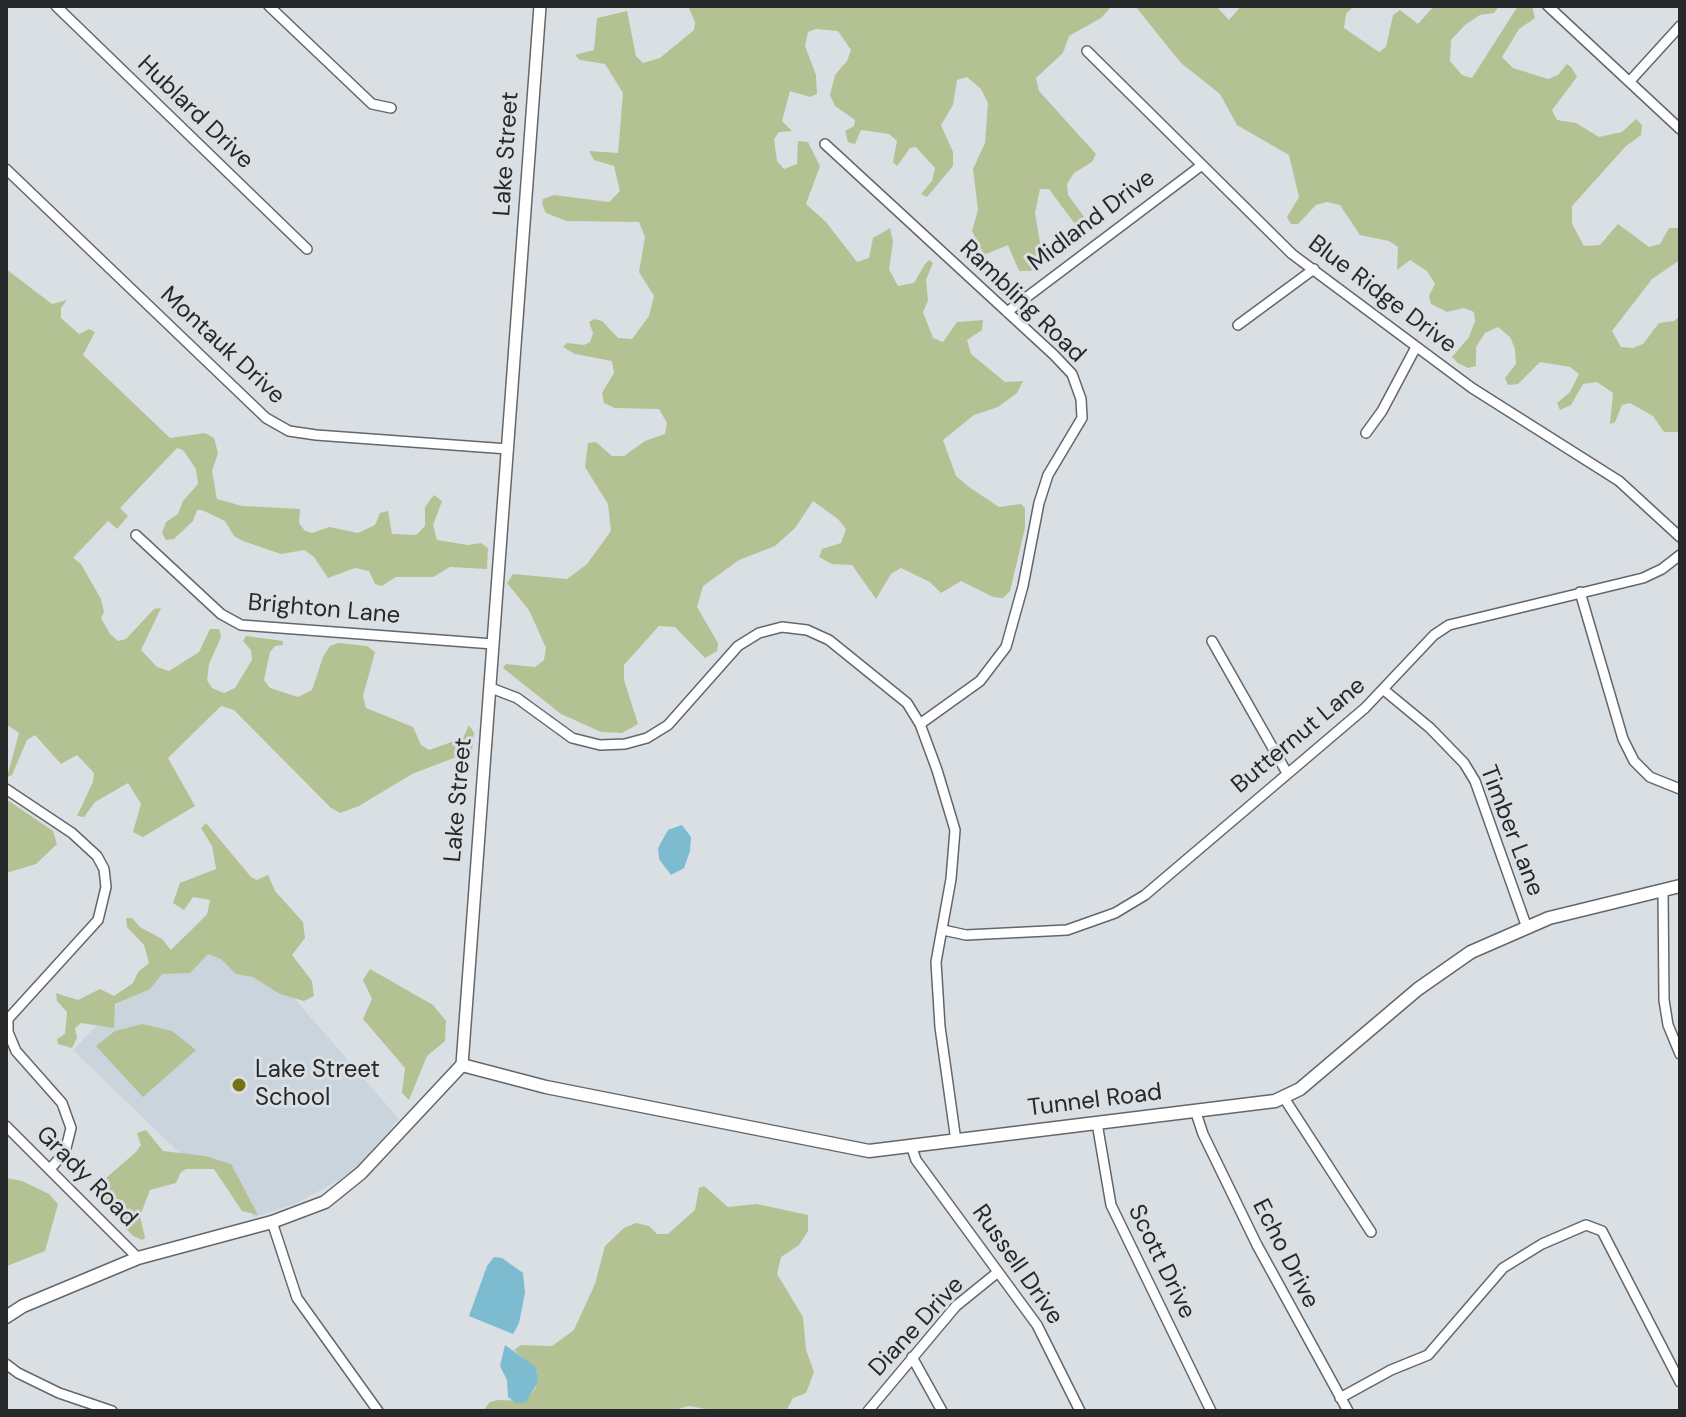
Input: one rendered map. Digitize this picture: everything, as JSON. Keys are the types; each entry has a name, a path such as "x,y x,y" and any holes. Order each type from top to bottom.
{"main road":[{"name":"Tunnel Road","path":"462,1065 546,1087 869,1151 912,1148 1284,1098 1300,1089 1447,966 1526,925 1680,886"},
{"path":"6,1317 23,1306 138,1258 308,1211 347,1186 462,1065"}],"street":[{"name":"Hublard Drive","path":"56,6 307,249"},
{"path":"269,6 372,104 391,108"},
{"name":"Lake Street","path":"462,1065 465,988 491,688 540,6"},
{"path":"1548,6 1680,129"},
{"path":"1630,81 1680,26"},
{"name":"Blue Ridge Drive","path":"1087,51 1292,254 1530,427 1619,481 1680,537"},
{"name":"Rambling Road","path":"825,144 1072,374 1081,399 1082,418 1048,475 1006,647 980,681 920,724"},
{"name":"Midland Drive","path":"1007,312 1202,165"},
{"name":"Montauk Drive","path":"6,169 266,418 289,431 508,449"},
{"path":"1238,325 1314,269"},
{"path":"1366,433 1382,411 1416,347"},
{"name":"Brighton Lane","path":"136,535 221,614 241,625 493,644"},
{"name":"Butternut Lane","path":"943,930 966,935 1067,930 1115,913 1145,895 1384,690 1434,635 1449,625 1643,578 1680,555"},
{"path":"1580,592 1623,739 1634,761 1650,777 1680,789"},
{"path":"491,688 517,698 572,738 600,745 625,744 647,738 668,725 738,646 759,633 782,627 807,630 829,640 907,703 920,724 950,805 955,830 936,962 937,996 956,1141"},
{"path":"1212,641 1287,773"},
{"name":"Timber Lane","path":"1384,690 1430,728 1464,763 1475,781 1526,925"},
{"path":"6,789 72,833 97,856 104,869 106,887 98,920 22,999 8,1019 8,1032 16,1051 62,1103 71,1128 65,1152 50,1169"},
{"path":"1663,890 1664,1000 1668,1025 1680,1054"},
{"path":"1284,1098 1371,1232"},
{"name":"Echo Drive","path":"1195,1110 1203,1134 1257,1245 1348,1411"},
{"name":"Scott Drive","path":"1097,1123 1111,1205 1211,1411"},
{"name":"Grady Road","path":"6,1126 138,1258"},
{"name":"Russell Drive","path":"912,1148 916,1160 1037,1325 1080,1411"},
{"path":"272,1222 297,1298 378,1411"},
{"path":"1340,1398 1391,1370 1428,1355 1503,1268 1542,1244 1586,1225 1595,1226 1607,1239 1680,1382"},
{"name":"Diane Drive","path":"868,1411 956,1306 998,1272"},
{"path":"912,1357 942,1411"},
{"path":"6,1364 48,1388 112,1411"}],"shaded area":[{"name":"Lake Street School","path":"214,906 399,1119 356,1168 337,1181 295,1204 254,1217 206,1155 189,1162 73,1050"}],"green space":[{"path":"688,6 1112,6 1101,18 1069,36 1063,53 1036,78 1039,91 1096,154 1092,162 1074,173 1067,184 1068,195 1085,218 1082,228 1075,224 1049,189 1040,189 1035,213 1042,254 1031,271 1019,271 1008,245 984,255 972,231 978,210 973,169 985,143 988,103 981,89 967,77 957,80 953,105 941,125 953,152 953,166 927,197 921,194 932,181 935,168 916,147 910,148 897,166 893,162 897,141 889,134 861,130 855,144 848,142 845,131 854,126 855,120 835,106 830,95 835,75 847,61 851,50 838,31 816,29 808,32 805,46 816,75 817,94 810,97 790,91 782,121 792,131 779,132 774,139 777,161 784,169 797,164 798,141 808,142 820,166 806,204 826,222 857,262 869,258 873,238 890,228 893,242 889,269 898,286 914,283 925,264 929,260 933,263 926,280 928,301 923,312 933,338 943,342 957,322 983,320 982,330 967,340 971,354 1005,382 1023,381 1017,393 998,407 974,415 943,440 956,476 969,487 999,507 1021,504 1025,508 1025,528 1010,591 1003,598 993,597 961,581 941,593 930,582 901,568 891,574 876,599 852,565 832,564 819,557 822,549 841,543 846,529 838,519 813,501 795,528 775,546 739,560 703,586 697,607 718,643 717,651 705,658 675,627 659,626 624,665 624,680 638,724 622,733 601,732 561,714 503,668 506,664 535,667 544,660 546,648 529,610 507,583 513,574 567,579 587,564 611,531 608,504 585,467 588,443 596,442 612,456 624,456 645,441 665,434 667,423 659,409 615,408 604,403 602,393 614,373 612,361 575,354 563,347 567,343 584,345 590,342 593,333 589,322 594,319 602,321 618,338 632,339 649,316 654,296 639,272 645,237 639,222 567,221 546,213 542,204 543,199 554,195 609,202 620,191 614,166 594,160 589,151 618,153 623,93 605,64 580,60 575,55 594,50 597,18 627,11 636,56 643,63 660,58 694,30 695,22"},
{"path":"1135,6 1216,6 1229,20 1241,6 1354,6 1346,14 1344,28 1379,52 1386,47 1393,15 1400,10 1418,24 1434,6 1499,6 1494,13 1480,15 1465,25 1451,40 1450,61 1462,75 1472,78 1518,6 1532,6 1535,18 1519,29 1502,57 1513,68 1548,79 1558,75 1567,64 1571,67 1577,77 1552,110 1557,120 1576,123 1599,137 1622,132 1636,119 1642,125 1641,135 1626,146 1572,206 1572,224 1584,246 1600,245 1618,224 1649,247 1660,244 1669,228 1680,228 1680,260 1652,279 1612,331 1621,347 1633,348 1643,344 1659,323 1674,321 1680,316 1680,432 1664,432 1653,416 1630,403 1622,405 1615,422 1610,424 1613,393 1597,382 1583,384 1571,405 1560,410 1557,403 1570,392 1579,374 1570,367 1540,362 1518,384 1508,385 1505,378 1516,364 1515,349 1510,337 1498,327 1485,333 1476,347 1476,366 1468,368 1458,363 1452,357 1469,337 1475,321 1474,312 1464,308 1447,312 1431,304 1429,296 1435,284 1427,271 1410,260 1397,270 1398,247 1389,241 1360,235 1340,205 1327,202 1316,205 1298,224 1291,224 1287,217 1299,197 1289,155 1237,125 1220,94 1181,63"},
{"path":"6,269 52,304 67,300 61,308 61,318 79,334 89,329 95,332 83,355 170,438 205,433 214,438 218,453 212,471 217,499 242,506 300,509 299,523 305,531 312,533 329,527 358,533 375,525 380,513 388,511 392,534 416,535 425,526 425,507 434,495 442,501 433,525 437,540 468,545 481,543 488,548 487,569 450,567 433,577 396,577 382,586 375,584 369,571 355,568 328,578 314,557 304,550 281,554 243,541 234,536 225,521 202,510 197,510 193,521 174,539 166,540 162,533 166,522 178,514 183,501 198,484 196,469 183,450 177,448 120,508 128,516 117,529 108,521 73,558 81,564 101,599 104,612 101,618 110,634 118,641 126,639 154,609 161,608 141,650 157,667 169,671 199,652 210,629 219,629 221,637 209,664 207,680 212,688 224,693 235,688 252,660 251,650 243,641 246,636 283,641 283,645 275,646 270,652 264,680 270,688 298,697 312,690 330,646 338,643 367,646 375,652 363,696 366,708 413,727 421,745 429,750 463,738 469,725 474,733 472,751 412,774 359,806 340,813 331,808 234,710 221,706 168,758 195,806 143,837 133,832 141,804 128,783 95,802 84,817 77,816 94,773 77,755 61,764 35,735 27,740 12,775 7,777 19,733 6,724"},
{"path":"6,799 53,831 57,844 36,864 6,873"},
{"path":"206,823 251,877 257,880 268,875 275,891 303,922 305,938 292,955 312,981 314,996 304,1001 280,994 253,977 236,974 221,959 208,954 190,973 162,974 150,989 115,1004 114,1028 81,1023 75,1028 77,1038 72,1048 58,1044 57,1039 65,1034 67,1012 57,1001 56,993 78,1000 100,989 114,996 133,983 138,972 149,963 144,945 127,927 126,918 132,918 140,927 162,939 171,950 207,915 210,900 193,897 184,910 173,903 180,883 216,869 212,846 201,828"},
{"path":"370,969 433,1005 446,1021 445,1041 427,1056 409,1100 402,1093 405,1068 363,1019 372,999 363,980"},
{"path":"142,1024 172,1031 196,1050 143,1097 96,1046 115,1031"},
{"path":"146,1130 163,1151 205,1156 231,1164 258,1215 242,1211 214,1169 186,1169 176,1183 150,1190 140,1216 145,1238 142,1240 133,1236 91,1191 136,1152 141,1145 137,1133"},
{"path":"6,1178 22,1181 49,1194 58,1204 45,1251 7,1266"},
{"path":"704,1186 728,1207 757,1204 808,1215 808,1231 799,1245 781,1257 777,1274 803,1317 806,1350 814,1372 806,1393 793,1398 786,1411 716,1411 689,1406 671,1411 483,1411 490,1402 498,1400 526,1401 536,1387 537,1371 514,1350 521,1345 552,1346 574,1330 595,1284 605,1246 624,1228 636,1223 649,1226 657,1234 668,1234 695,1210 699,1188"}],"water":[{"path":"682,825 691,837 690,851 684,868 671,875 659,859 658,848 668,830"},
{"path":"494,1257 502,1258 523,1273 525,1293 519,1323 513,1334 469,1316 487,1266"},
{"path":"505,1345 536,1367 538,1382 526,1402 516,1403 508,1397 507,1380 500,1366"}],"place":[{"name":"Lake Street School","path":"239,1085"}]}
